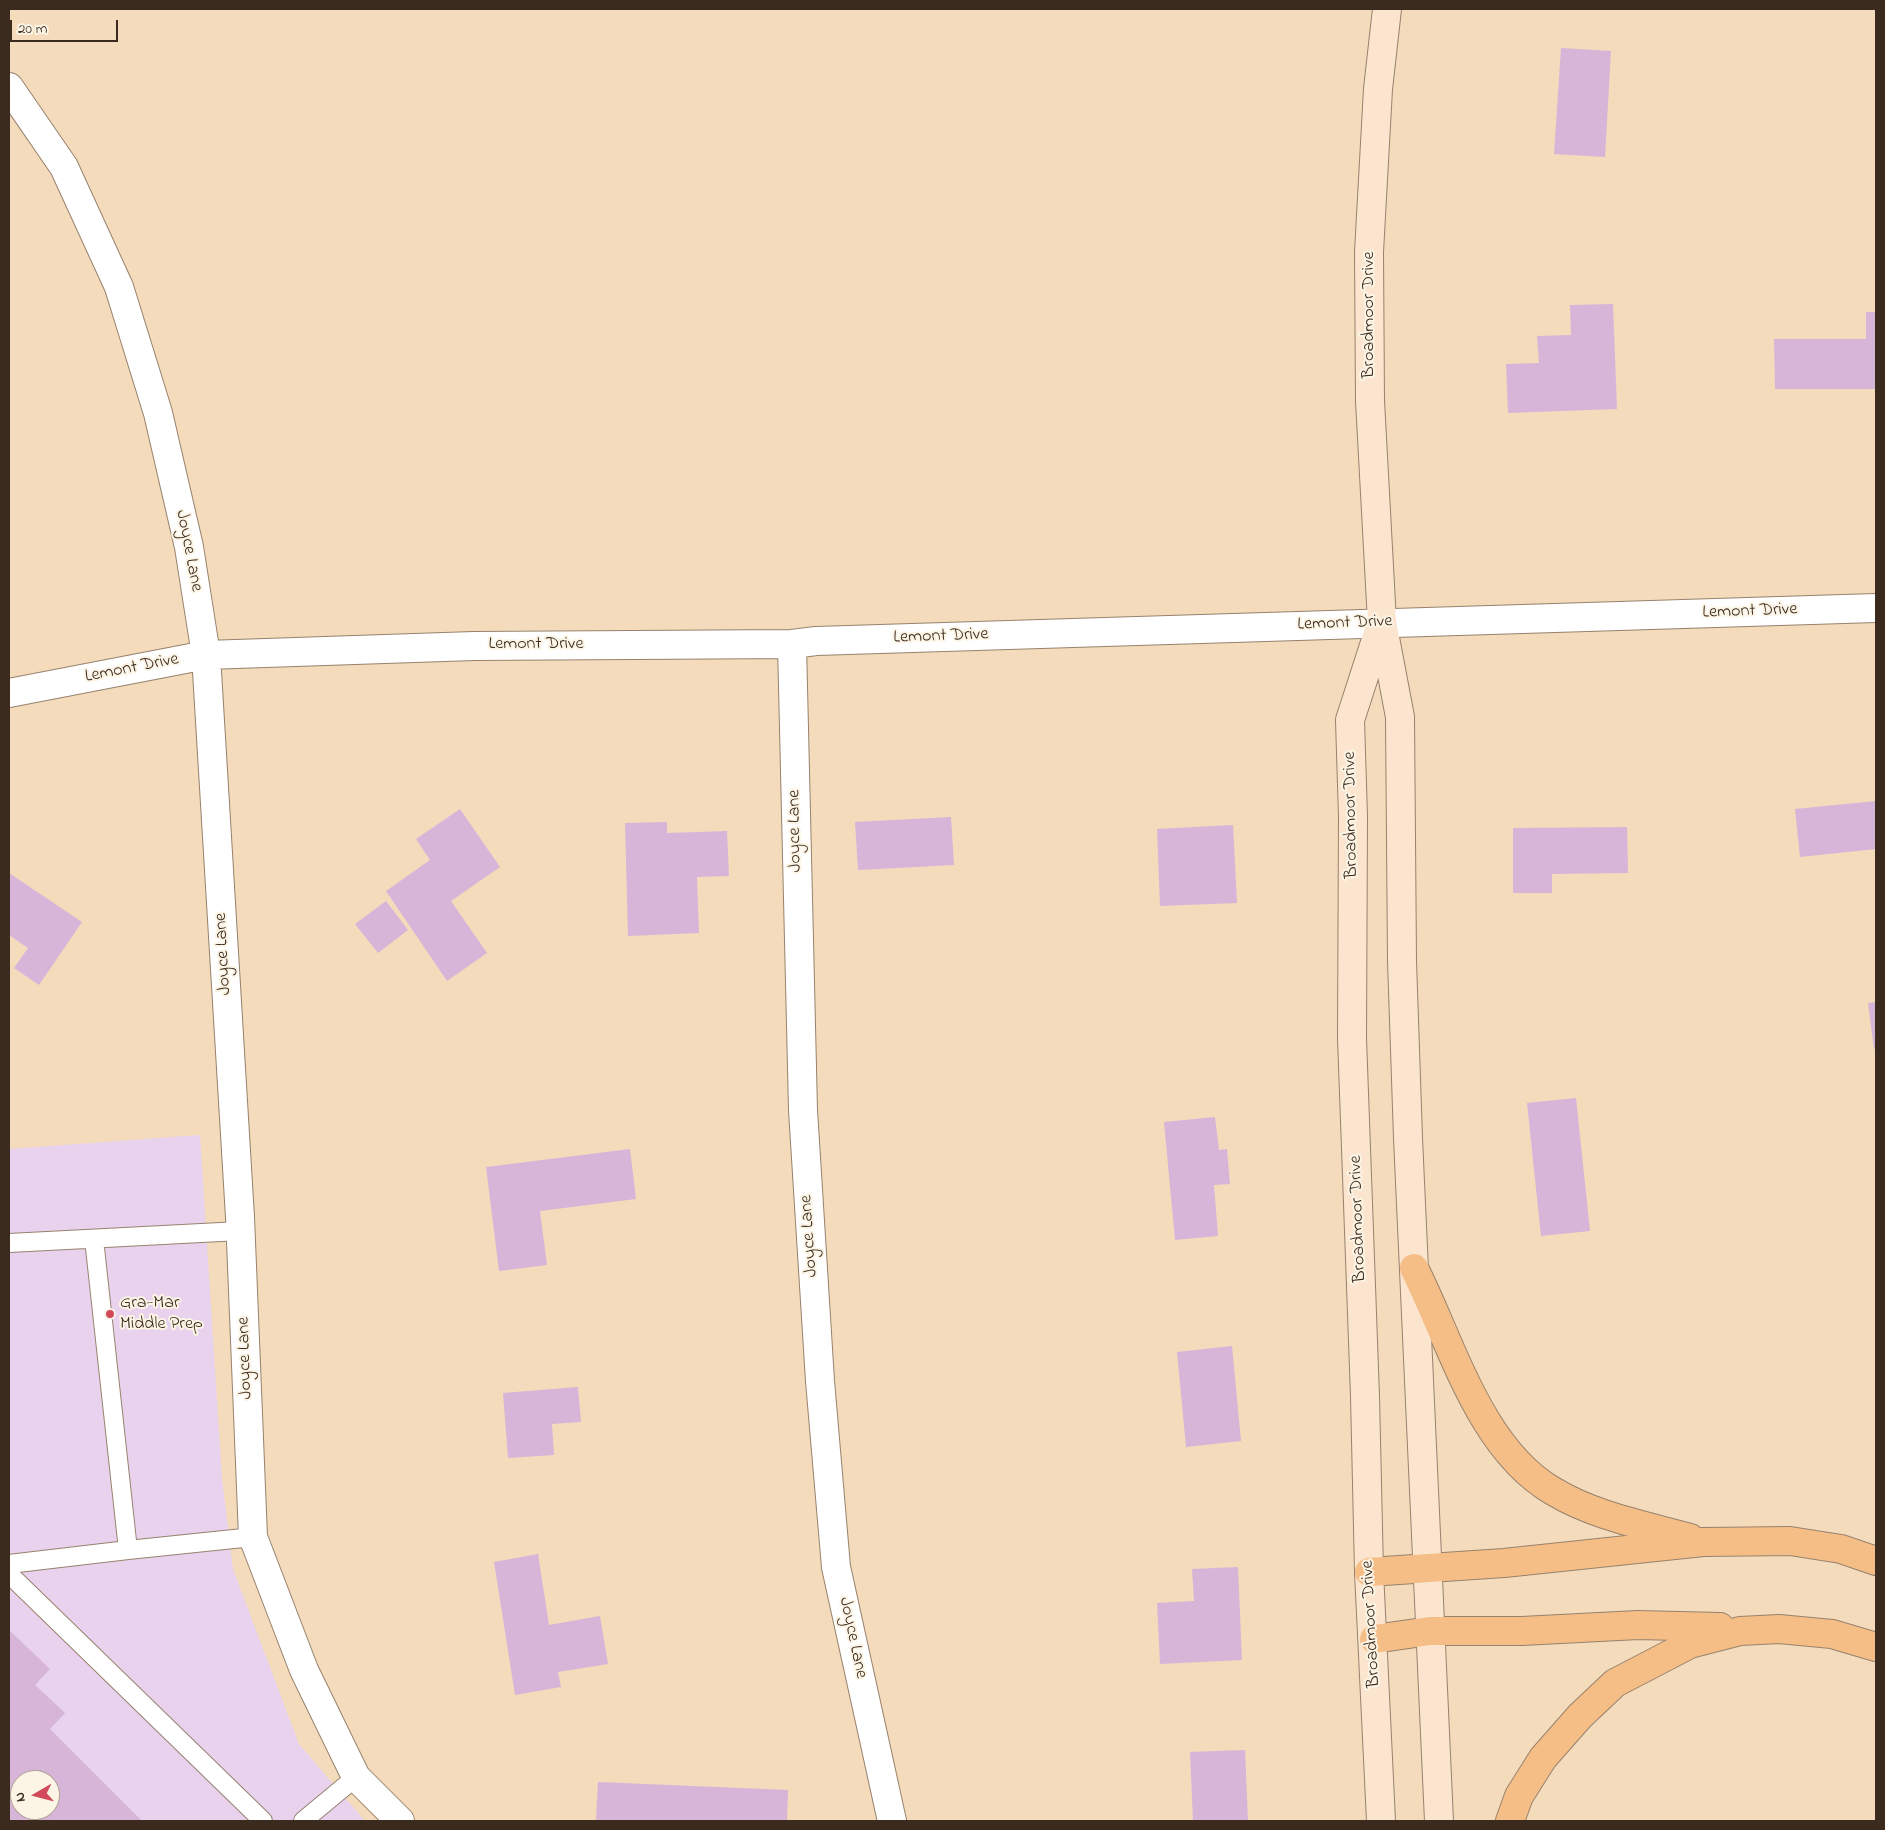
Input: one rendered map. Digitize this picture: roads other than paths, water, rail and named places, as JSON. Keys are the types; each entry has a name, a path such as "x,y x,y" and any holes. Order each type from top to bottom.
{"highway":[{"path":"1414,1268 1474,1400 1501,1443 1528,1471 1552,1491 1576,1503 1612,1516 1703,1542"},
{"path":"1369,1572 1610,1553 1703,1542 1790,1541 1841,1549 1876,1560"},
{"path":"1374,1639 1430,1631 1522,1631 1638,1625 1779,1629 1832,1634 1876,1647"},
{"path":"1510,1821 1519,1796 1542,1758 1615,1683 1690,1644 1740,1631 1779,1629"}],"main road":[{"name":"Broadmoor Drive","path":"1387,9 1378,90 1369,252 1370,401 1382,622 1400,717 1402,961 1426,1567 1439,1821"},
{"name":"Broadmoor Drive","path":"1380,1821 1374,1639 1369,1572 1366,1396 1352,1033 1353,817 1350,720 1382,622"}],"street":[{"name":"Joyce Lane","path":"9,87 64,167 118,287 158,413 189,547 206,655 240,1231 253,1537 304,1670 356,1777 400,1821"},
{"name":"Lemont Drive","path":"9,693 206,655 474,646 792,644 816,640 1876,608"},
{"name":"Joyce Lane","path":"792,644 803,1110 820,1381 836,1567 892,1821"}],"lane":[{"path":"9,1243 240,1231"},
{"path":"94,1238 128,1550"},
{"path":"9,1564 253,1537"},
{"path":"9,1574 263,1821"},
{"path":"303,1821 356,1777"}],"place":[{"name":"Gra-Mar Middle Prep","path":"110,1314"}]}
